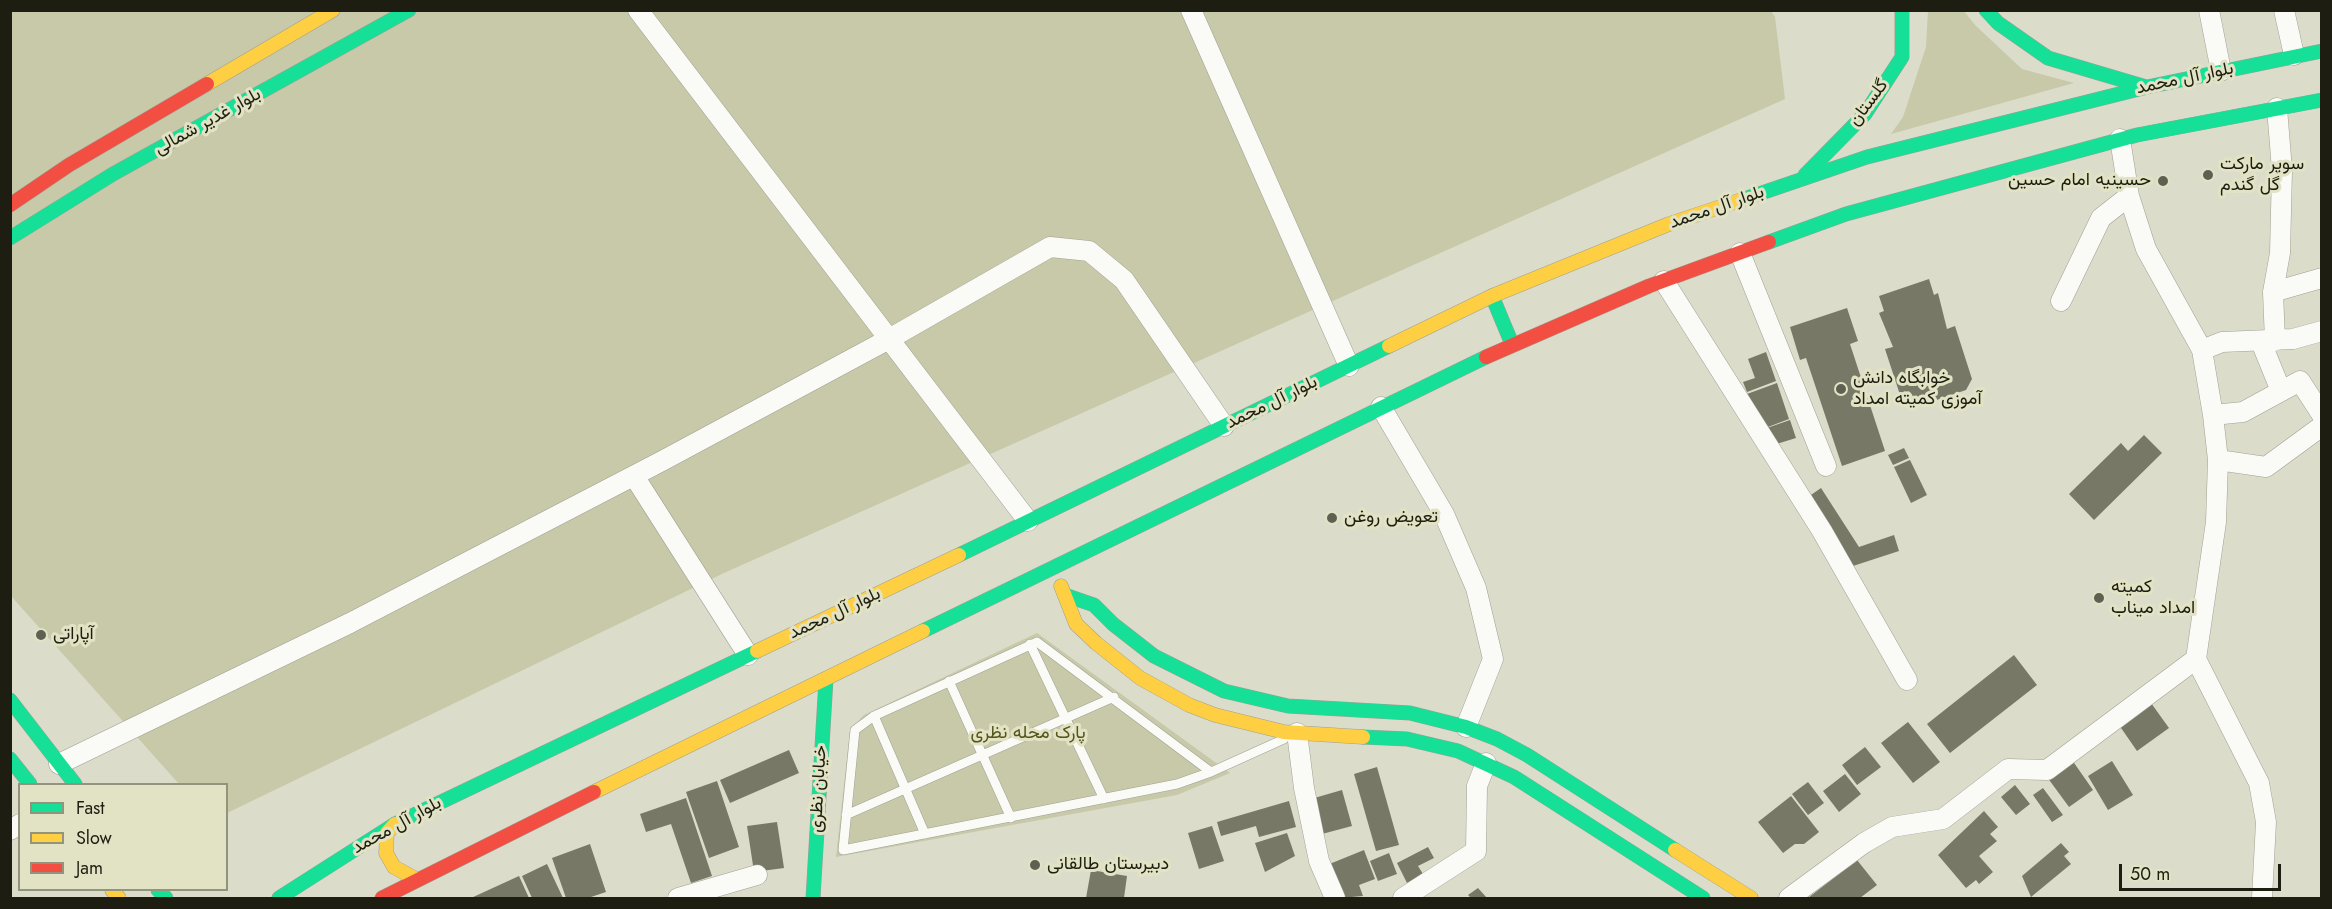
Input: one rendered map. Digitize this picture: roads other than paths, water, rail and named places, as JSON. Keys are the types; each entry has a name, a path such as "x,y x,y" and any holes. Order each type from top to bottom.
{"main road":[{"name":"بلوار غدیر شمالی","path":"12,201 333,10"},
{"name":"بلوار غدیر شمالی","path":"10,238 113,174 409,10"},
{"name":"گلستان","path":"1800,180 1865,114 1902,57 1902,10"},
{"path":"1986,10 1998,23 2048,58 2147,87"},
{"name":"بلوار آل محمد","path":"279,898 395,824 1492,297 1669,224 1867,157 2147,87 2322,51"},
{"path":"382,898 416,879 1512,344 1664,281 1846,214 2120,139 2322,100"},
{"path":"1492,297 1512,344"},
{"path":"1053,568 1076,624 1117,661 1156,687 1215,715 1297,733 1407,739 1458,752 1514,777 1703,898"},
{"path":"1065,595 1094,605 1113,624 1154,656 1224,691 1287,706 1399,712 1466,727 1527,755 1751,898"},
{"name":"خیابان نظری","path":"813,898 826,679"},
{"path":"10,700 74,783"},
{"path":"10,759 29,783"},
{"path":"395,824 387,833 386,853 394,867 416,879"}],"street":[{"path":"638,10 1028,521"},
{"path":"1191,10 1349,366"},
{"path":"2209,10 2222,71"},
{"path":"2284,10 2294,56"},
{"path":"2277,108 2282,170 2280,254 2268,341 2282,391"},
{"path":"2120,139 2129,196 2146,249 2202,350 2218,460 2216,522 2196,658 2259,783 2266,822 2262,898"},
{"path":"2061,301 2101,218 2129,196"},
{"path":"59,764 350,623 634,476 889,339 1050,246 1089,251 1124,280 1224,426"},
{"path":"1740,253 1826,466"},
{"path":"2273,292 2322,278"},
{"path":"1664,281 1822,531 1907,680"},
{"path":"2202,350 2222,342 2293,339 2322,331"},
{"path":"2213,415 2243,412 2300,381 2322,415"},
{"path":"1382,407 1444,514 1476,588 1492,659 1466,727"},
{"path":"2218,460 2266,467 2322,426"},
{"path":"634,476 748,655"},
{"path":"1789,898 1864,843 1892,826 1943,819 2008,769 2047,770 2196,658"},
{"path":"1297,733 1304,788 1319,861 1335,898"},
{"path":"1403,898 1476,851 1477,786 1486,763"},
{"path":"678,898 757,875"}],"lane":[{"path":"1211,772 1114,697 1037,642 874,716 855,730 843,850 1177,784 1211,772 1297,733"},
{"path":"1030,644 1104,799"},
{"path":"950,681 1011,818"},
{"path":"846,815 905,787 1114,697"},
{"path":"874,716 925,834"}],"place":[{"name":"سوپر مارکت گل گندم","path":"2208,175"},
{"name":"حسینیه امام حسین","path":"2163,181"},
{"name":"خوابگاه دانش آموزی کمیته امداد","path":"1841,389"},
{"name":"تعویض روغن","path":"1332,518"},
{"name":"کمیته امداد میناب","path":"2099,598"},
{"name":"آپاراتی","path":"41,635"},
{"name":"دبیرستان طالقانی","path":"1035,865"}],"park label":[{"name":"پارک محله نظری","path":"1028,734"}]}
